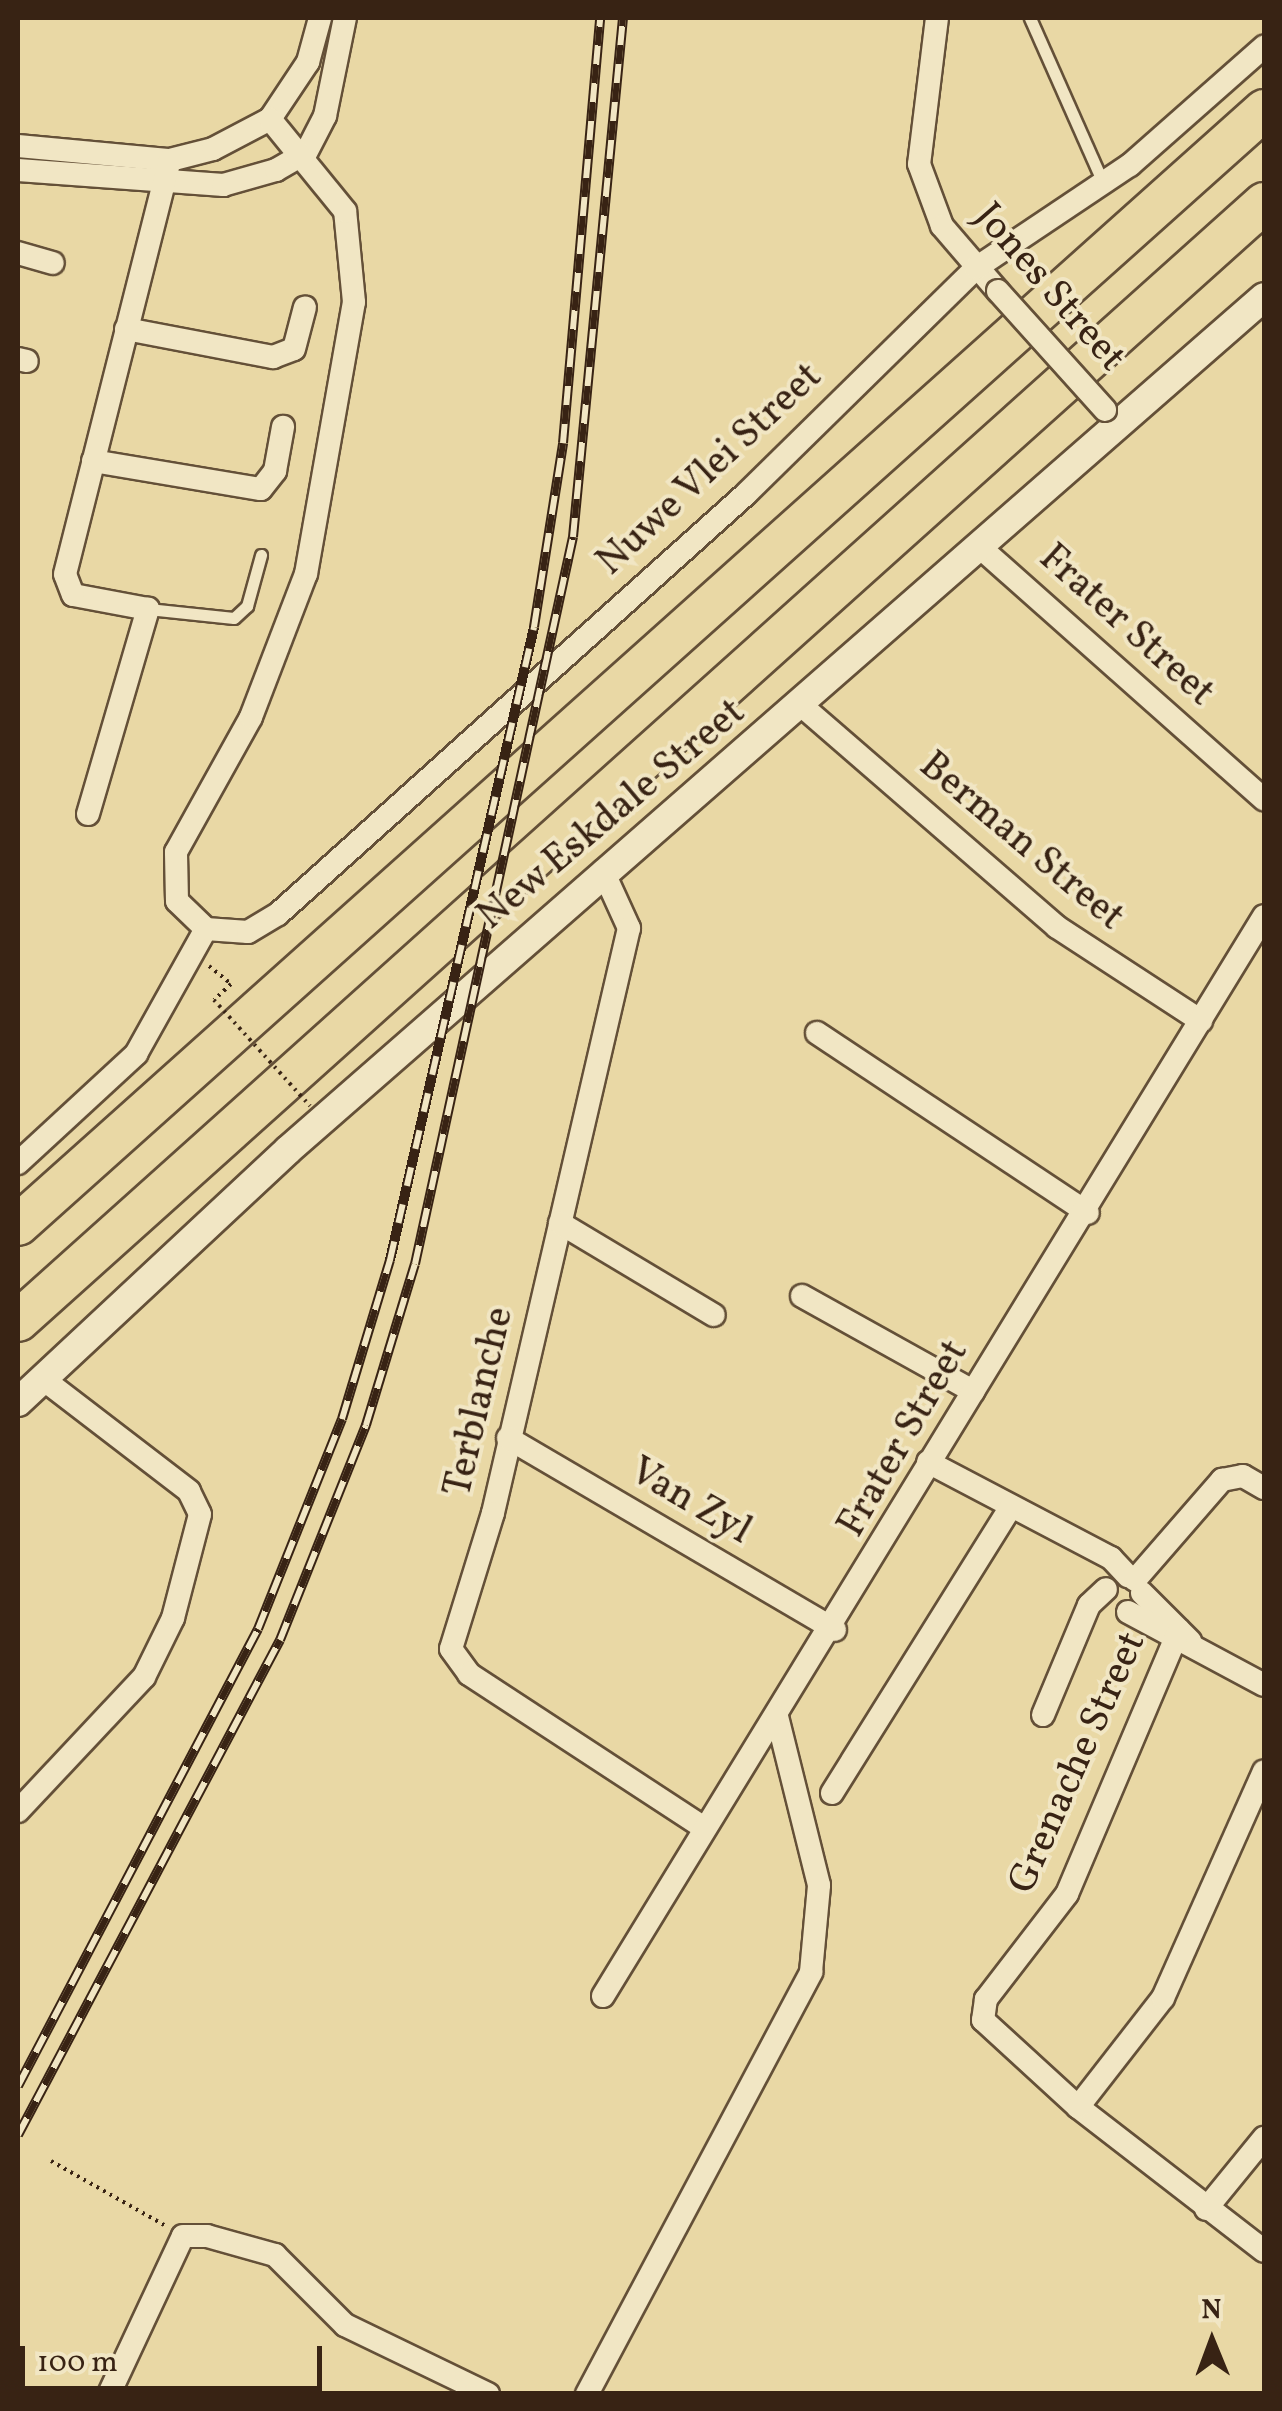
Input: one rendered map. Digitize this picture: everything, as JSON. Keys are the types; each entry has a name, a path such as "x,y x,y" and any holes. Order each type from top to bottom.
{"highway":[{"path":"18,1225 1264,110"},
{"path":"18,1321 1264,204"}],"street":[{"path":"18,170 169,171 270,119 308,62 320,18"},
{"path":"18,146 241,182 306,152 335,91 345,18"},
{"name":"Jones Street","path":"937,18 919,164 942,226 1113,418"},
{"name":"Nuwe Vlei Street","path":"206,929 248,932 278,914 747,493 976,268 1104,185 1264,47"},
{"path":"18,1163 136,1054 206,929 177,901 176,852 251,717 306,574 351,336 351,234 338,196 306,152 270,119"},
{"path":"88,814 148,609 68,590 93,461 169,171"},
{"path":"18,253 54,262"},
{"name":"New Eskdale Street","path":"18,1402 603,871 802,706 982,548 1113,418 1264,297"},
{"path":"126,329 273,357 294,349 305,307"},
{"path":"93,461 261,489 275,471 283,428"},
{"name":"Frater Street","path":"982,548 1264,799"},
{"name":"Berman Street","path":"802,706 1056,927 1201,1021"},
{"name":"Terblanche","path":"603,871 629,928 484,1545 450,1632 456,1662 703,1827"},
{"name":"Frater Street","path":"603,1996 703,1827 836,1630 928,1462 1088,1212 1264,916"},
{"path":"816,1032 1088,1212"},
{"path":"560,1224 714,1315"},
{"path":"802,1296 973,1391"},
{"path":"18,1812 144,1677 172,1618 200,1514 189,1491 43,1379"},
{"name":"Van Zyl","path":"508,1438 836,1630"},
{"path":"928,1462 1077,1543 1123,1591 1182,1637 1264,1683"},
{"path":"1043,1714 1076,1640 1222,1480 1243,1476 1264,1488"},
{"path":"832,1793 1011,1506"},
{"name":"Grenache Street","path":"1182,1637 1067,1894 982,2009 989,2030 1078,2107 1264,2250"},
{"path":"586,2394 810,1972 819,1885 777,1716"},
{"path":"1078,2107 1177,1972 1264,1771"},
{"path":"1206,2209 1264,2138"},
{"path":"109,2394 182,2236 275,2255 345,2325 488,2394"}],"lane":[{"path":"1030,18 1104,185"},
{"path":"148,609 234,618 247,606 261,555"}],"path":[{"path":"205,962 231,984 214,1000 310,1106"},
{"path":"50,2161 182,2236"}],"railway":[{"path":"18,2086 258,1629 342,1419 390,1260 534,627 563,443 600,18"},
{"path":"18,2135 280,1640 366,1425 415,1264 573,537 623,18"}]}
